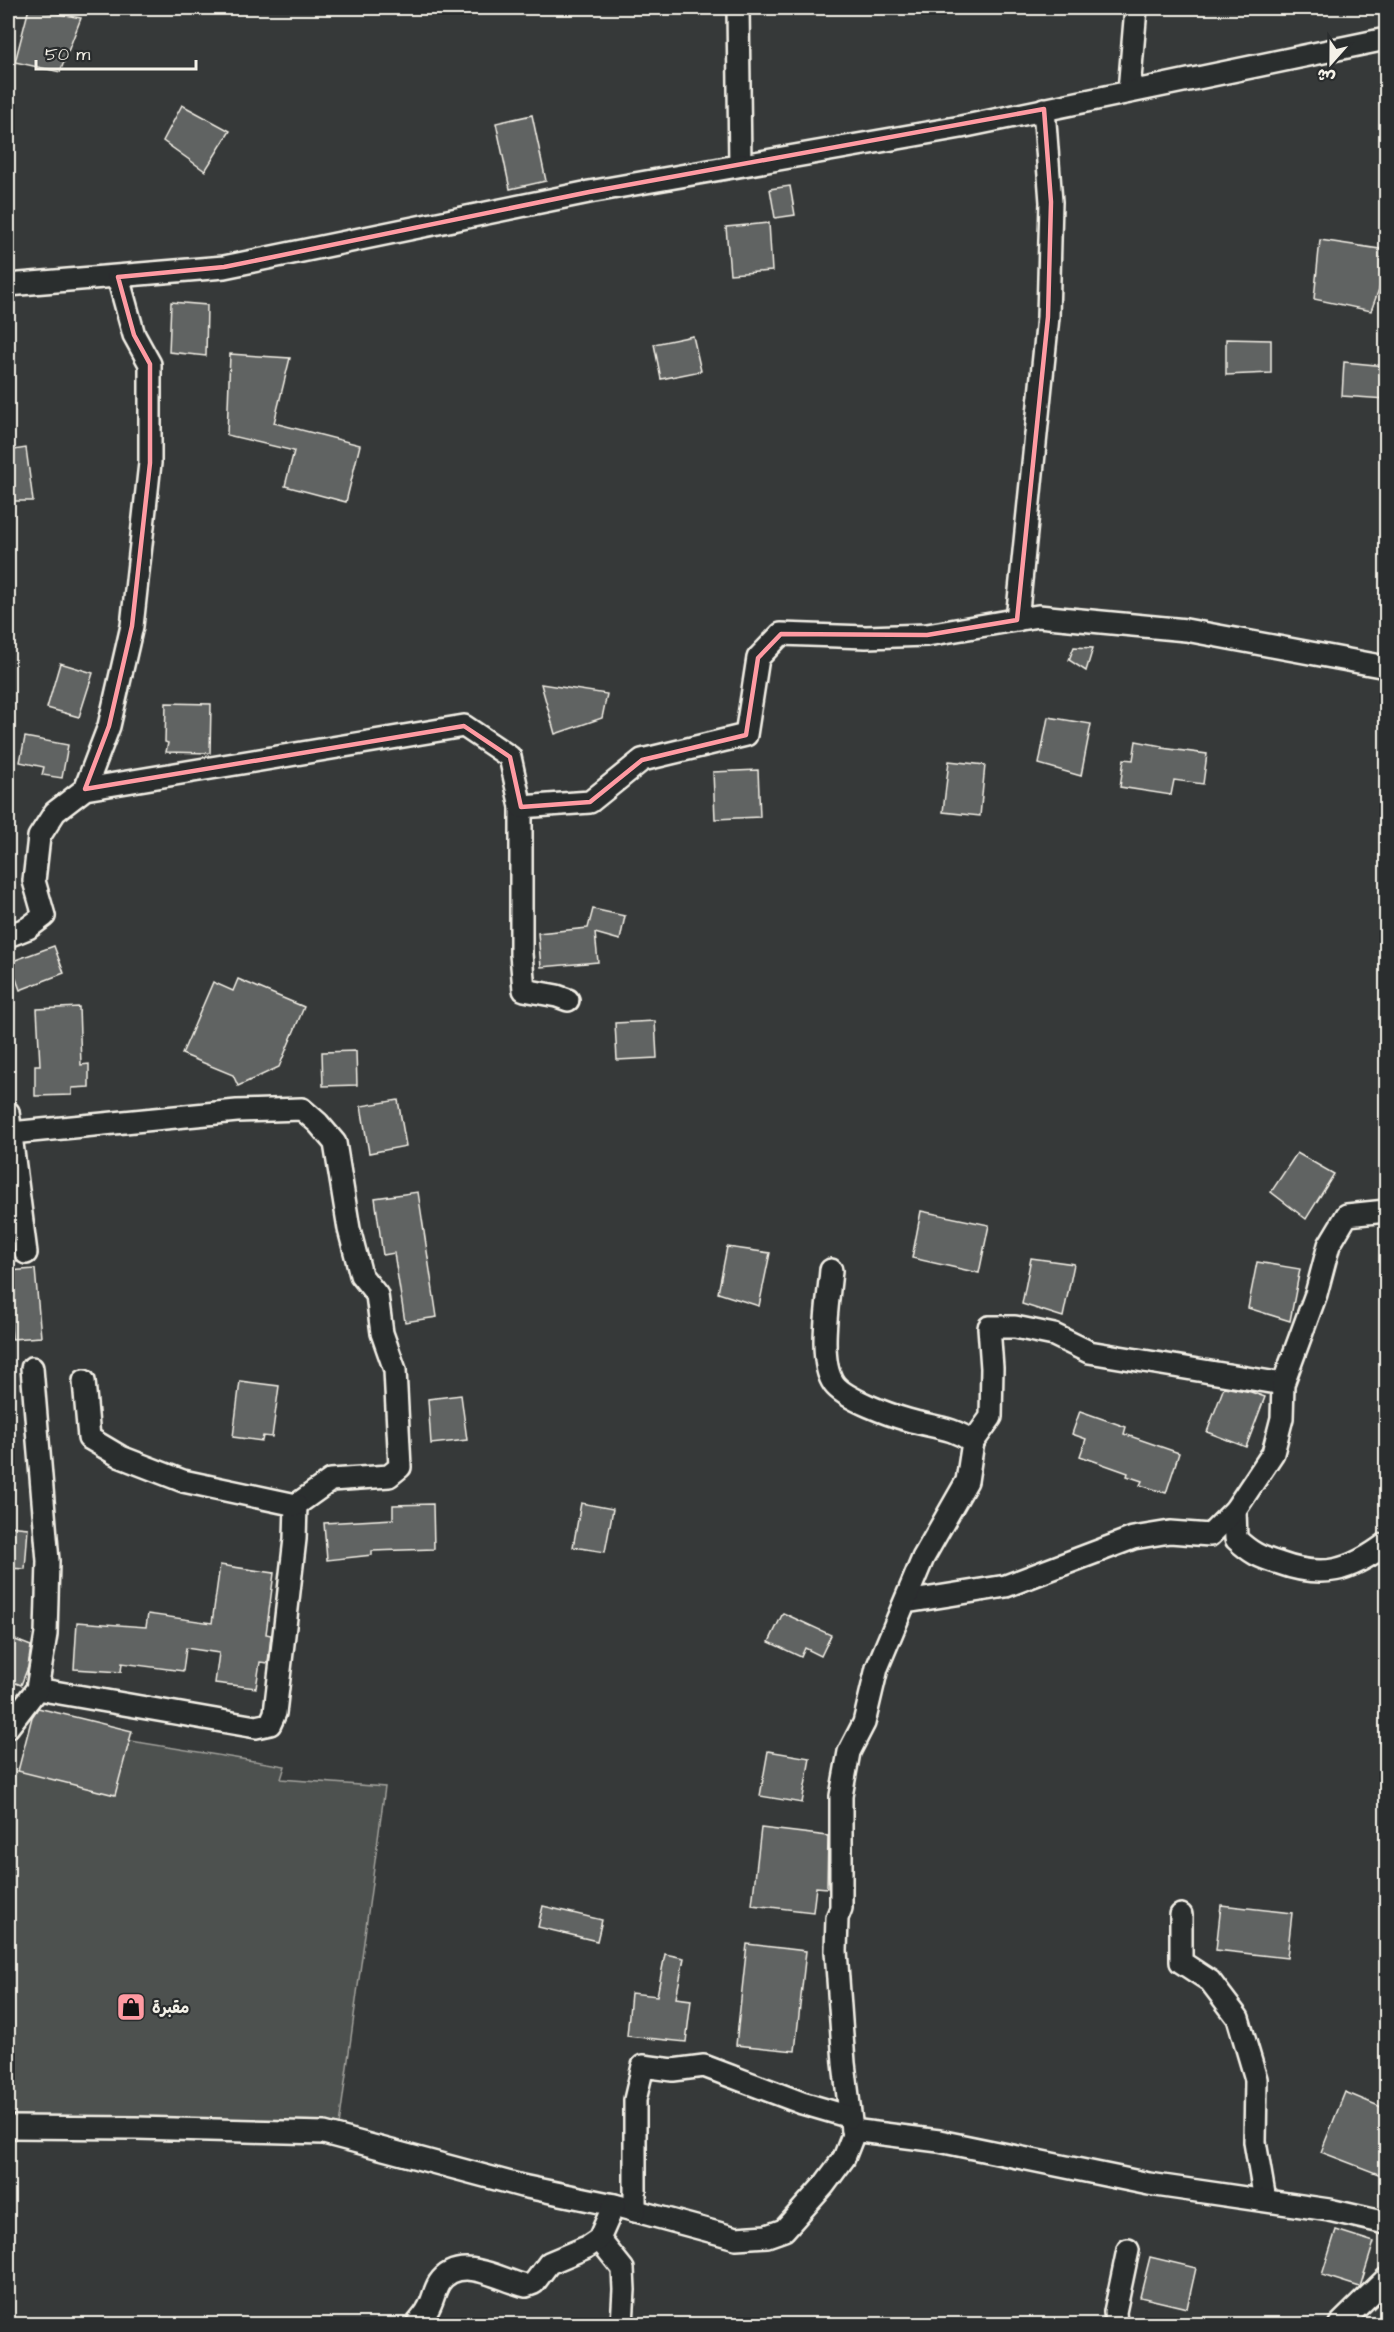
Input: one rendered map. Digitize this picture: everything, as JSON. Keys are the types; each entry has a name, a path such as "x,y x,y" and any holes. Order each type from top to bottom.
{"street":[{"path":"738,8 740,165"},
{"path":"1129,91 1136,8"},
{"path":"8,285 224,267 589,192 961,127 1386,39"},
{"path":"1017,620 1048,317 1051,202 1044,109"},
{"path":"86,789 109,726 132,626 150,463 150,364 134,335 118,277"},
{"path":"521,807 590,802 642,760 746,735 758,658 781,634 866,637 927,635 1038,616 1186,630 1386,667"},
{"path":"8,936 28,928 44,916 34,881 39,837 55,812 86,789 464,726 510,757 521,807 521,954 524,990 568,1000"},
{"path":"11,1133 237,1111 302,1109 335,1143 350,1229 361,1275 377,1295 382,1333 395,1370 400,1467 389,1476 331,1480 296,1505 183,1481 121,1457 89,1438 84,1381"},
{"path":"8,1112 26,1253"},
{"path":"906,1602 1006,1586 1133,1538 1170,1532 1210,1534 1236,1510 1274,1453 1282,1418 1283,1384 1316,1294 1329,1245 1347,1215 1386,1211"},
{"path":"831,1270 824,1357 834,1384 863,1404 909,1420 962,1433 973,1442"},
{"path":"8,2127 324,2133 522,2186 614,2205 736,2238 767,2235 784,2230 824,2185 844,2158 855,2130 851,2124 843,2063 836,1951 837,1918 841,1908 841,1796 849,1752 864,1723 878,1668 893,1627 906,1602 923,1558 967,1480 973,1442 991,1417 992,1368 989,1327 1015,1327 1054,1335 1089,1352 1283,1384"},
{"path":"8,1727 37,1689 46,1634 48,1561 32,1368"},
{"path":"37,1689 256,1726 270,1724 275,1713 295,1539 296,1505"},
{"path":"1236,1510 1236,1539 1251,1553 1304,1572 1325,1572 1350,1566 1386,1544"},
{"path":"1181,1915 1181,1962 1210,1981 1238,2018 1256,2079 1255,2142 1265,2200"},
{"path":"635,2211 635,2100 643,2066 673,2070 704,2066 851,2124 1149,2184 1329,2210 1386,2223"},
{"path":"417,2325 428,2309 440,2283 452,2272 468,2269 526,2286 534,2283 549,2262 587,2247 598,2239 614,2205"},
{"path":"598,2239 623,2269 622,2325"},
{"path":"1116,2325 1115,2312 1128,2250"},
{"path":"1340,2325 1386,2279"}],"highlighted area":[{"path":"1044,109 1051,202 1048,317 1017,620 927,635 781,634 758,658 746,735 642,760 590,802 521,807 510,757 464,726 85,789 109,726 132,626 150,463 150,364 134,335 118,277 224,267 589,192"}],"shaded area":[{"path":"45,1727 285,1766 281,1779 385,1787 339,2126 8,2121 8,1785"}],"building":[{"path":"29,8 81,18 60,72 15,62"},
{"path":"182,105 230,131 205,171 163,141"},
{"path":"532,115 546,181 510,189 496,123"},
{"path":"790,186 795,215 775,218 770,189"},
{"path":"769,223 772,271 730,274 726,227"},
{"path":"1320,240 1386,250 1386,270 1371,311 1314,299"},
{"path":"171,302 207,305 206,356 169,352"},
{"path":"693,336 701,371 661,379 654,344"},
{"path":"1226,339 1271,340 1271,373 1226,375"},
{"path":"230,354 290,358 274,423 360,445 346,502 285,486 294,451 227,435"},
{"path":"1344,362 1386,366 1386,399 1342,396"},
{"path":"26,448 33,501 8,501 8,451"},
{"path":"1074,647 1093,648 1086,671 1069,660"},
{"path":"60,663 93,673 79,717 47,708"},
{"path":"541,684 607,694 602,718 555,734"},
{"path":"166,703 211,704 210,753 166,752 168,743 165,742"},
{"path":"1048,717 1091,724 1081,776 1039,764"},
{"path":"25,737 68,745 62,778 42,775 44,767 20,762"},
{"path":"1136,741 1162,746 1162,748 1207,754 1203,784 1174,780 1171,795 1120,787 1124,759 1133,760"},
{"path":"949,761 985,765 980,816 943,812"},
{"path":"758,770 760,817 715,819 713,772"},
{"path":"593,909 625,916 620,940 595,933 598,962 541,967 538,933 588,928"},
{"path":"54,946 64,973 20,990 10,962"},
{"path":"238,979 304,1007 279,1067 238,1086 233,1075 182,1054 213,982 233,991"},
{"path":"79,1007 81,1065 89,1064 89,1087 72,1088 72,1095 35,1096 35,1065 40,1065 37,1009"},
{"path":"655,1021 657,1058 617,1060 615,1023"},
{"path":"356,1051 357,1085 323,1086 322,1052"},
{"path":"398,1100 406,1146 369,1153 361,1106"},
{"path":"1297,1153 1334,1174 1306,1219 1271,1192"},
{"path":"418,1192 437,1317 405,1322 394,1253 383,1255 375,1198"},
{"path":"921,1211 989,1225 979,1273 912,1258"},
{"path":"727,1247 770,1253 759,1306 718,1293"},
{"path":"1031,1258 1074,1264 1063,1317 1022,1304"},
{"path":"1257,1262 1300,1269 1290,1321 1248,1308"},
{"path":"35,1269 41,1337 12,1339 10,1314 8,1314 8,1271"},
{"path":"240,1381 279,1386 272,1437 263,1436 262,1441 233,1437"},
{"path":"1224,1387 1265,1397 1246,1447 1207,1432"},
{"path":"461,1395 467,1440 431,1444 428,1399"},
{"path":"1080,1411 1126,1427 1124,1434 1179,1453 1166,1493 1140,1485 1142,1481 1127,1476 1128,1473 1080,1456 1086,1439 1072,1434"},
{"path":"581,1503 613,1509 605,1552 573,1547"},
{"path":"433,1504 434,1549 372,1551 372,1555 327,1560 324,1523 393,1519 393,1505"},
{"path":"8,1526 28,1528 25,1569 8,1568"},
{"path":"220,1565 274,1573 266,1634 271,1635 268,1663 260,1662 256,1688 215,1683 219,1653 186,1648 183,1671 122,1663 121,1672 74,1669 77,1622 146,1627 148,1614 212,1623"},
{"path":"783,1613 831,1635 821,1656 805,1648 801,1657 769,1642"},
{"path":"8,1637 31,1646 28,1667 21,1685 8,1680"},
{"path":"38,1708 132,1731 115,1795 18,1771 32,1717"},
{"path":"768,1751 810,1758 802,1803 760,1796"},
{"path":"761,1828 828,1836 827,1888 816,1887 813,1912 752,1905"},
{"path":"1221,1905 1292,1913 1287,1958 1216,1950"},
{"path":"543,1906 602,1920 597,1941 538,1927"},
{"path":"747,1944 806,1951 795,2051 736,2045"},
{"path":"665,1954 684,1958 676,1998 691,2000 686,2042 627,2036 631,1993 657,1996"},
{"path":"1345,2092 1386,2109 1386,2177 1321,2152"},
{"path":"1336,2230 1374,2242 1360,2287 1322,2275"},
{"path":"1150,2257 1196,2268 1187,2308 1140,2297"}],"place":[{"name":"مقبرة","path":"131,2007"}]}
